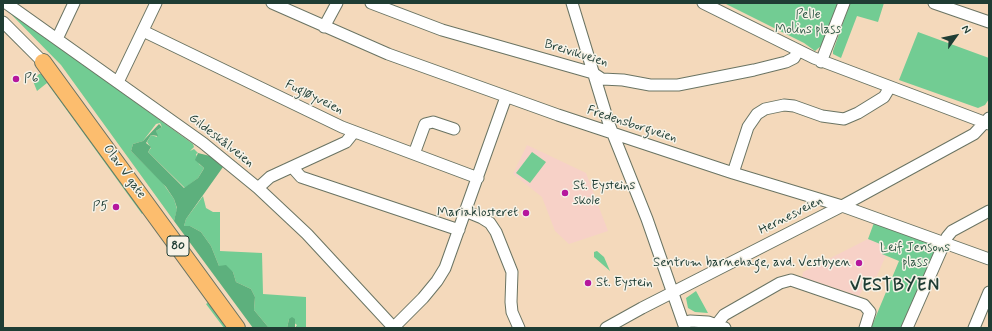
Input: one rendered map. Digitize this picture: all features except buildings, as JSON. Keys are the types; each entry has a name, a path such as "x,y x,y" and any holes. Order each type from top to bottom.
{"highway":[{"name":"Olav V gate","path":"43,62 237,328"}],"street":[{"name":"Gildeskålveien","path":"6,3 203,143 258,188 307,234 394,328"},
{"path":"57,39 74,3"},
{"path":"118,82 156,3"},
{"name":"Fredensborgveien","path":"272,3 388,54 506,97 594,128 614,133 733,173 842,206 989,259"},
{"path":"324,27 337,3"},
{"name":"Breivikveien","path":"371,3 442,30 593,73 602,79 623,80 661,86 678,85 786,62 794,58 798,51"},
{"path":"572,3 593,73 684,326 690,321 720,326 724,315 780,283 791,280 864,305 870,312 865,328"},
{"path":"704,3 822,62 988,122"},
{"path":"822,62 844,3"},
{"path":"934,3 989,22"},
{"name":"Olav V gate","path":"3,22 43,62"},
{"name":"Fugløyveien","path":"143,31 354,132 478,178"},
{"path":"733,173 748,127 757,114 765,109 784,105 794,106 822,116 844,119 858,113 884,97 890,87"},
{"path":"394,328 438,281 445,268 506,97"},
{"path":"414,154 425,124 433,122 454,129"},
{"name":"Hernesveien","path":"607,328 842,206 974,134 988,122"},
{"path":"258,188 270,177 293,168 346,142 354,132"},
{"path":"293,168 301,176 458,230"},
{"path":"465,211 486,221 496,232 512,272 512,312 519,328"},
{"path":"908,328 944,243 952,231 989,211"},
{"path":"974,328 989,292"}],"shaded area":[{"name":"St. Eysteins skole","path":"527,145 586,173 608,231 569,244 555,231 542,197 513,174"},
{"path":"868,239 885,246 882,253 886,255 877,276 869,279 859,296 802,277 803,272"}],"green space":[{"name":"Pelle Molins plass","path":"724,3 838,3 821,46 815,51 804,43"},
{"path":"850,3 884,3 878,22 857,16 841,58 833,54 833,51"},
{"path":"4,7 193,144 194,147 190,151 194,149 198,153 196,154 199,164 204,168 198,178 185,188 148,152 151,148 147,142 151,135 157,137 156,131 162,127 160,123 156,124 143,141 133,144 131,151 162,182 174,199 177,209 174,221 61,65"},
{"path":"918,32 989,58 989,99 985,105 978,108 899,80"},
{"path":"39,74 42,74 232,328 224,328 206,304 209,302 144,212 142,214 47,83 37,91 33,81"},
{"path":"159,124 162,127 156,131 158,136 151,135 146,143 151,147 148,152 184,188 198,178 204,168 195,160 198,153 210,156 223,167 186,219 184,226 190,226 201,232 211,246 219,266 226,265 233,272 236,282 251,289 255,297 254,310 269,328 253,328 174,221 177,208 174,199 166,187 131,151 133,144 143,141"},
{"path":"532,152 546,162 530,183 516,173"},
{"path":"203,196 206,208 213,212 220,212 220,251 262,253 263,294 306,297 306,328 295,328 297,325 289,319 287,328 269,328 254,310 255,297 251,289 236,282 233,272 219,266 211,246 201,232 190,226 184,226 186,219"},
{"name":"Leif Jensons plass","path":"875,220 939,245 904,328 871,328 899,261 882,254 885,246 868,239"},
{"path":"597,251 604,257 610,271 594,257 594,252"},
{"path":"696,291 708,313 695,312 688,308 686,298"},
{"path":"292,317 295,319 295,328 287,328 289,319"}],"place":[{"name":"P6","path":"16,79"},
{"name":"St. Eysteins skole","path":"565,193"},
{"name":"P5","path":"116,207"},
{"name":"Mariaklosteret","path":"526,213"},
{"name":"Sentrum barnehage, avd. Vestbyen","path":"859,263"},
{"name":"St. Eystein","path":"588,283"}],"district":[{"name":"VESTBYEN","path":"895,286"}]}
